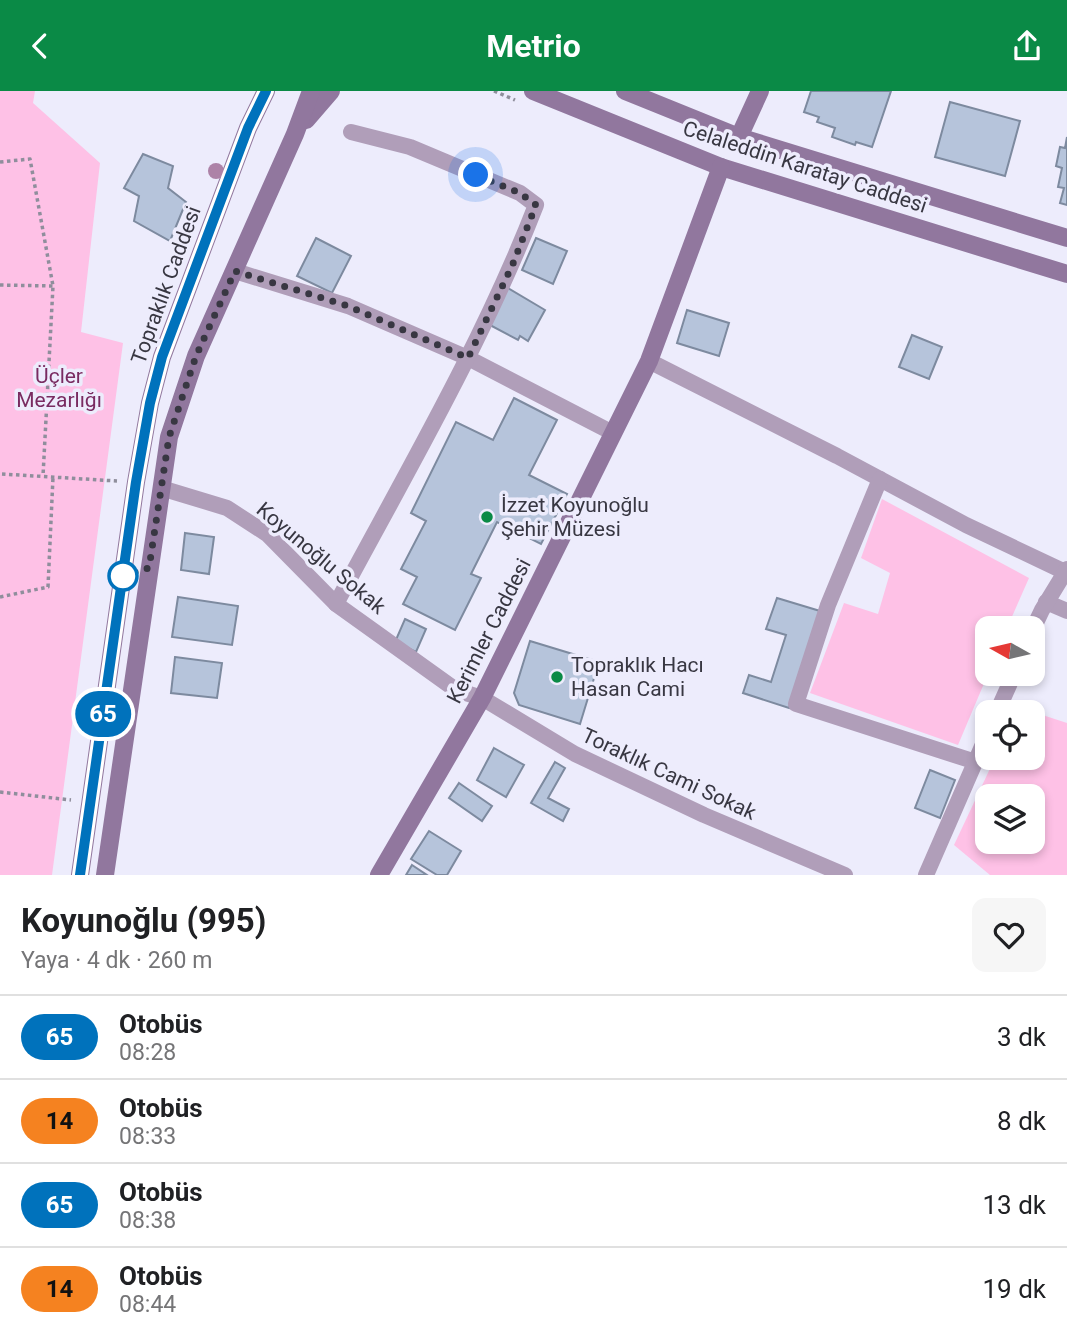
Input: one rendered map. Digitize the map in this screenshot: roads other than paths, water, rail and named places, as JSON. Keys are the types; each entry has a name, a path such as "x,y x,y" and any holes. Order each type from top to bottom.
{"main road":[{"path":"248,128 260,91"},
{"name":"Topraklık Caddesi","path":"80,875 136,482 150,403 162,357 248,128 266,91"},
{"path":"105,875 169,437 196,356 295,134 311,91"},
{"path":"295,134 331,91"},
{"name":"Celaleddin Karatay Caddesi","path":"533,91 720,167 1067,274"},
{"name":"Celaleddin Karatay Caddesi","path":"625,91 739,137 1067,238"},
{"path":"739,137 760,91"},
{"name":"Kerimler Caddesi","path":"379,875 482,698 649,361 720,167"}],"street":[{"path":"336,604 468,358 512,266 536,205 520,193 410,147 351,132"},
{"path":"235,271 348,306 468,358 613,433"},
{"path":"649,361 966,525 1066,570 1039,616"},
{"path":"880,479 828,605 796,704 975,762"},
{"name":"Koyunoğlu Sokak","path":"161,488 227,508 267,534 336,604 456,690 482,698"},
{"path":"1046,602 1067,611"},
{"name":"Toraklık Cami Sokak","path":"482,698 575,754 704,815 845,875"},
{"path":"926,875 975,764"}],"place":[{"name":"İzzet Koyunoğlu Şehir Müzesi","path":"487,517"},
{"name":"Topraklık Hacı Hasan Cami","path":"557,677"}],"park label":[{"name":"Üçler Mezarlığı","path":"59,388"}]}
